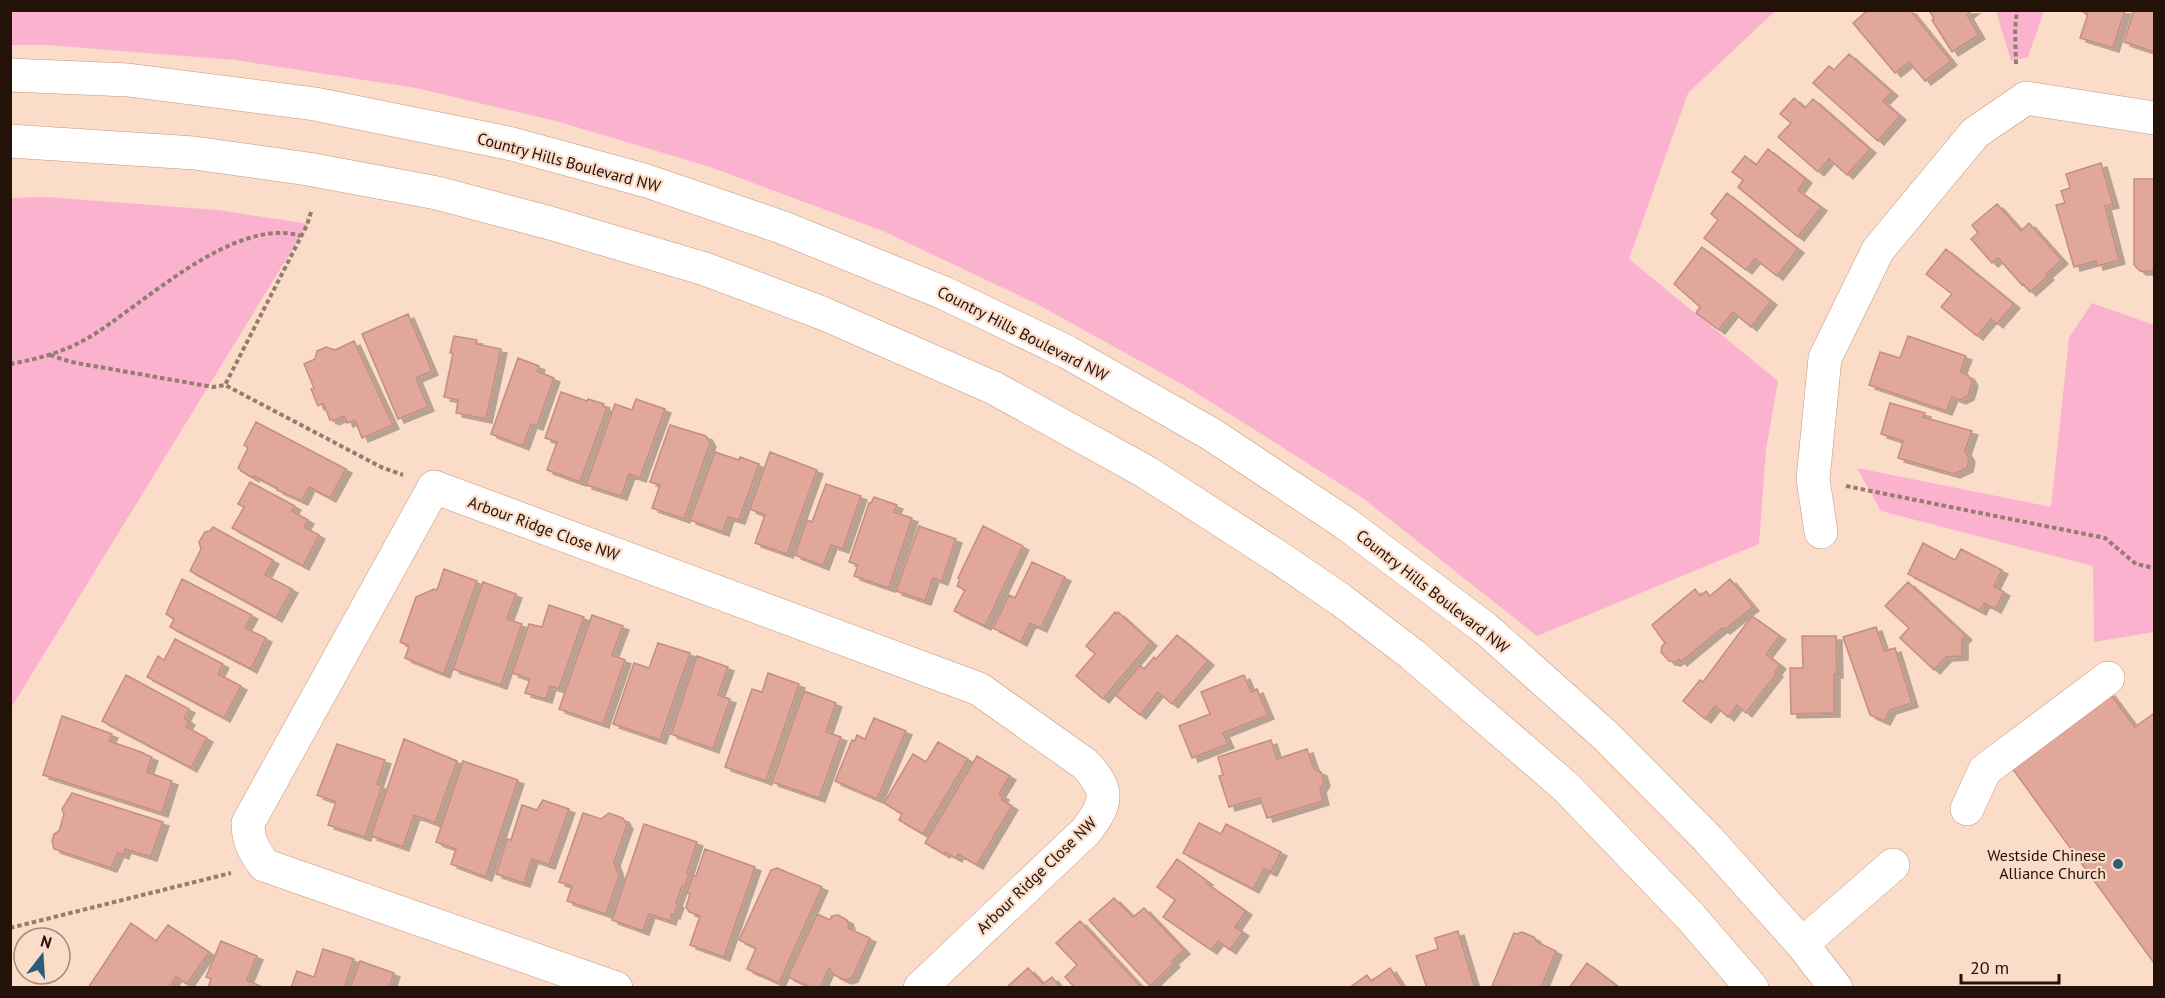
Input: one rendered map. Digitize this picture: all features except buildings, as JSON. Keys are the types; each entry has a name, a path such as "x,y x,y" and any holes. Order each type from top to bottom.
{"main road":[{"name":"Country Hills Boulevard NW","path":"10,75 128,81 315,104 508,143 647,181 784,228 944,293 1047,342 1211,434 1345,523 1486,629 1614,744 1707,838 1802,944 1836,987"},
{"path":"1821,532 1813,479 1825,357 1878,250 1975,134 2026,98 2154,118"},
{"path":"10,141 194,153 308,169 459,199 550,222 705,269 822,313 994,388 1156,478 1341,600 1413,655 1566,787 1690,916 1752,987"},
{"path":"434,487 248,823 248,836 253,850 264,865 603,985"},
{"name":"Arbour Ridge Close NW","path":"434,487 979,689 1085,764 1099,779 1104,792 1099,814 1086,831 920,987"},
{"path":"1967,809 1985,770 2108,678"},
{"path":"1802,944 1893,865"}],"path":[{"path":"2016,64 2017,10"},
{"path":"225,385 311,212"},
{"path":"10,364 63,351 90,337 159,287 227,247 269,234 288,232 301,236"},
{"path":"50,355 71,362 213,387 225,385 381,467 434,487"},
{"path":"1813,479 2105,538 2136,564 2154,568"},
{"path":"10,928 264,865"}],"shaded area":[{"path":"11,10 1775,11 1688,93 1629,259 1778,381 1766,449 1759,544 1537,636 1364,499 1187,387 1037,304 883,231 710,167 556,121 416,88 235,60 47,45 11,45"},
{"path":"1996,11 2044,11 2028,57 2011,61"},
{"path":"45,197 218,210 308,224 11,708 11,198"},
{"path":"2092,303 2154,325 2154,632 2094,642 2093,566 1881,511 1857,468 2051,507 2069,338"}],"place":[{"name":"Westside Chinese Alliance Church","path":"2118,864"}]}
